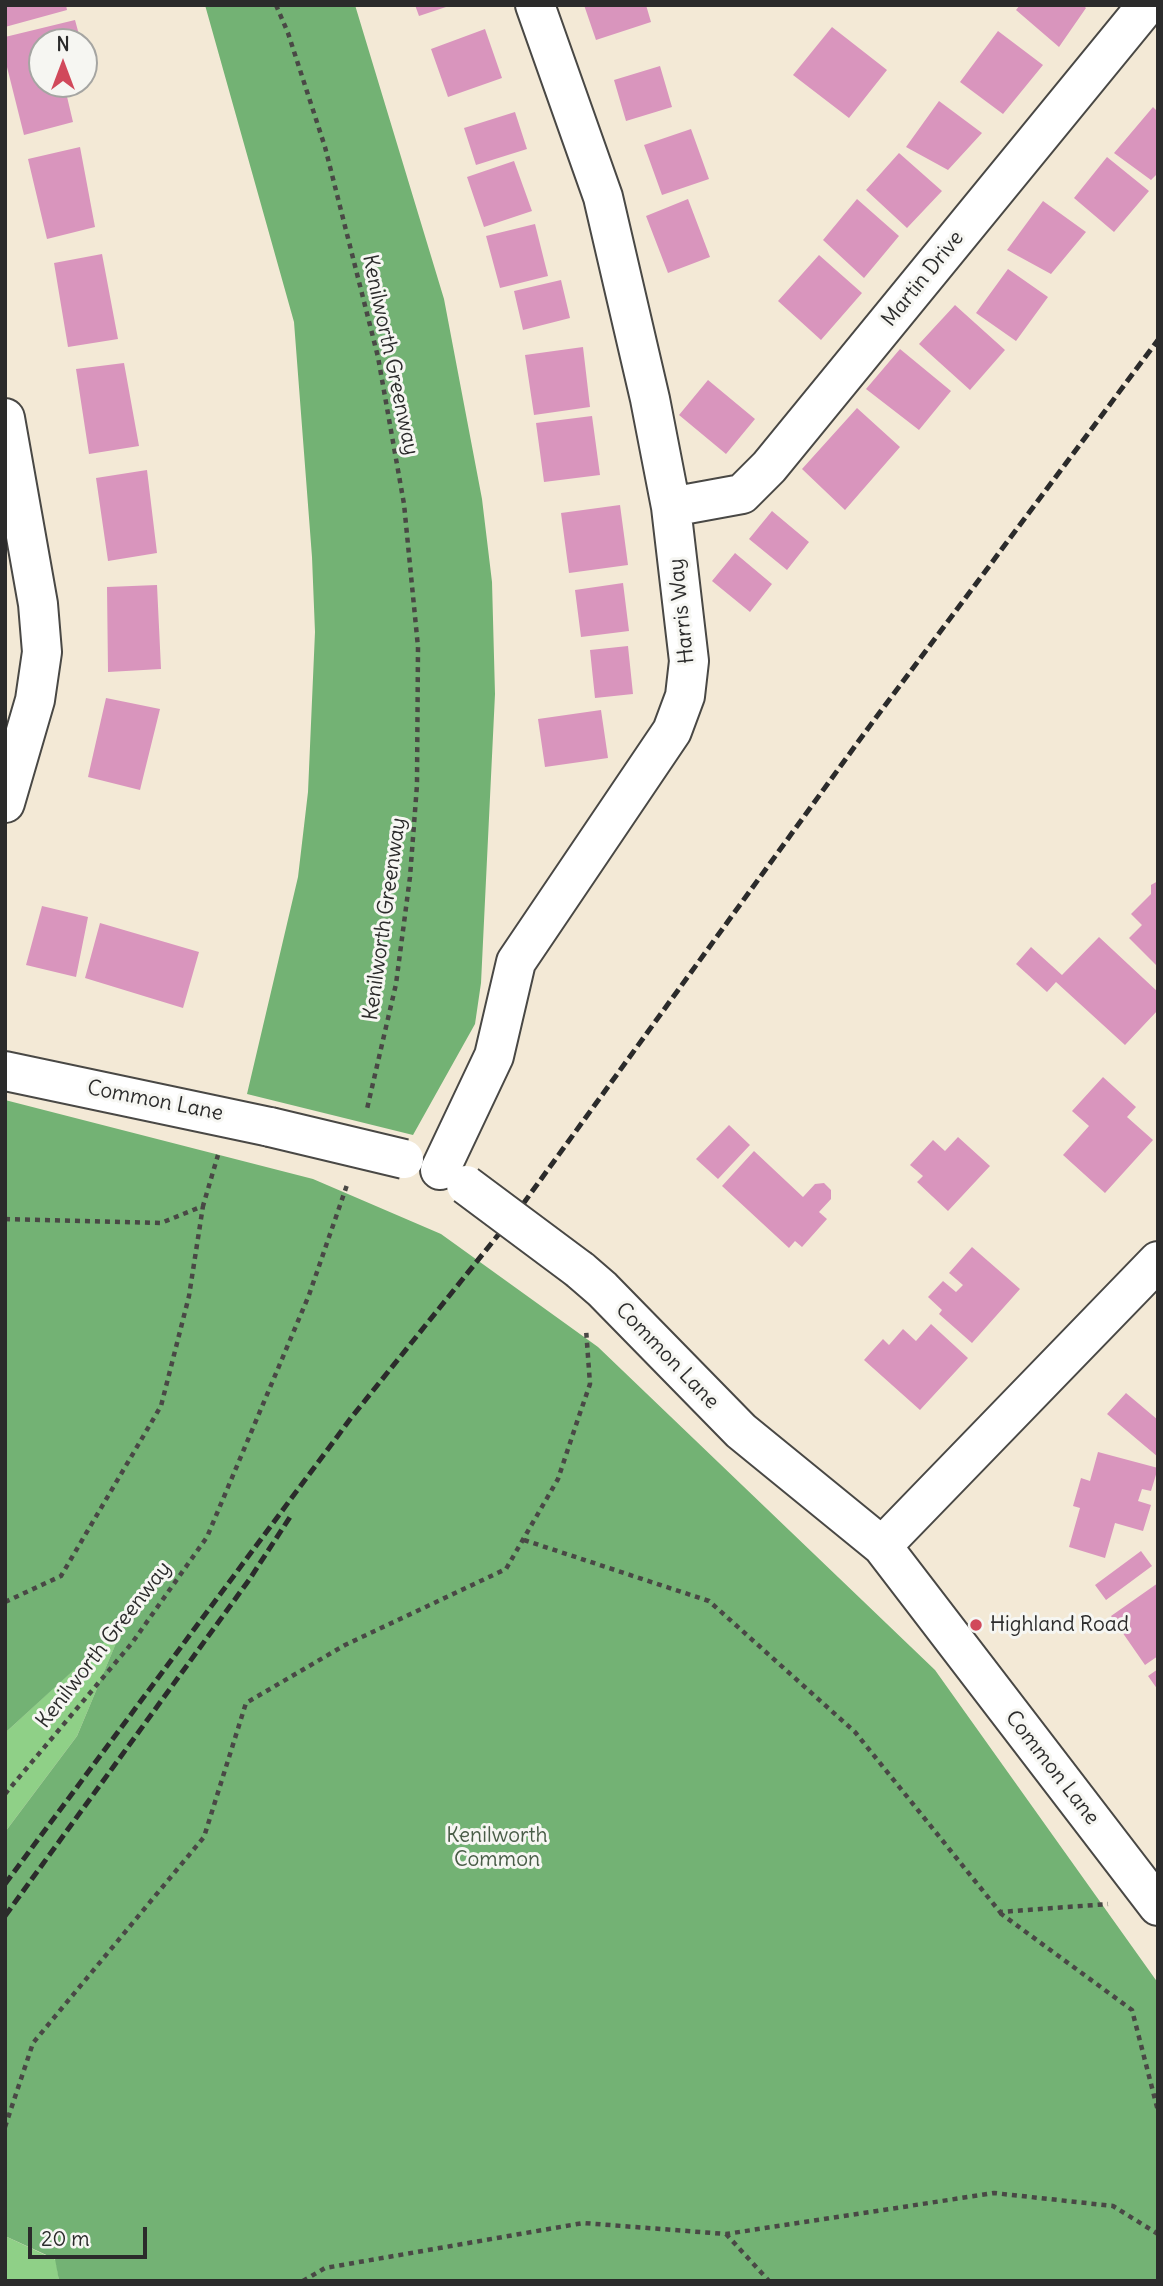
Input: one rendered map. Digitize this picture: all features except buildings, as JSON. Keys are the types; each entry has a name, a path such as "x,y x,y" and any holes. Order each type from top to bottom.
{"street":[{"name":"Harris Way","path":"453,1177 494,1056 516,961 672,731 685,696 690,661 671,507 650,399 603,197 535,5"},
{"name":"Martin Drive","path":"671,507 742,494 769,467 1147,5"},
{"path":"5,418 38,604 42,652 35,700 5,803"},
{"name":"Common Lane","path":"5,1071 230,1116 404,1159 453,1177 591,1279 741,1432 882,1546 1156,1904"},
{"path":"882,1546 1158,1261"}],"path":[{"name":"Kenilworth Greenway","path":"276,5 325,147 378,357 404,504 418,647 417,785 410,877 397,984 364,1121"},
{"path":"5,1602 61,1576 161,1406 189,1296 203,1206 230,1116"},
{"name":"Kenilworth Greenway","path":"5,1794 132,1643 207,1538 309,1295 350,1174"},
{"path":"5,1219 161,1223 203,1206"},
{"path":"5,2127 33,2043 204,1837 246,1703 345,1645 506,1569 558,1479 590,1384 585,1331 591,1279"},
{"path":"524,1540 709,1601 855,1732 1000,1912 1132,2010 1158,2110"},
{"path":"1000,1912 1156,1904"},
{"path":"303,2281 325,2268 583,2223 726,2234 994,2193 1113,2206 1158,2234"},
{"path":"726,2234 769,2281"}],"green space":[{"path":"205,5 355,5 444,299 482,499 492,582 495,694 481,983 475,1024 413,1135 247,1094 298,877 308,792 315,632 294,322"},
{"name":"Kenilworth Common","path":"5,1100 313,1179 441,1234 598,1347 935,1670 1158,1983 1158,2281 59,2281 55,2259 5,2236 5,1832 77,1736 124,1624 5,1733"},
{"path":"125,1622 77,1736 5,1832 5,1733"},
{"path":"5,2236 56,2260 59,2281 5,2281"}],"railway":[{"path":"5,1884 351,1418 523,1204 866,731 1158,340"},
{"path":"5,1916 249,1580 292,1514"}],"place":[{"name":"Highland Road","path":"976,1625"}]}
